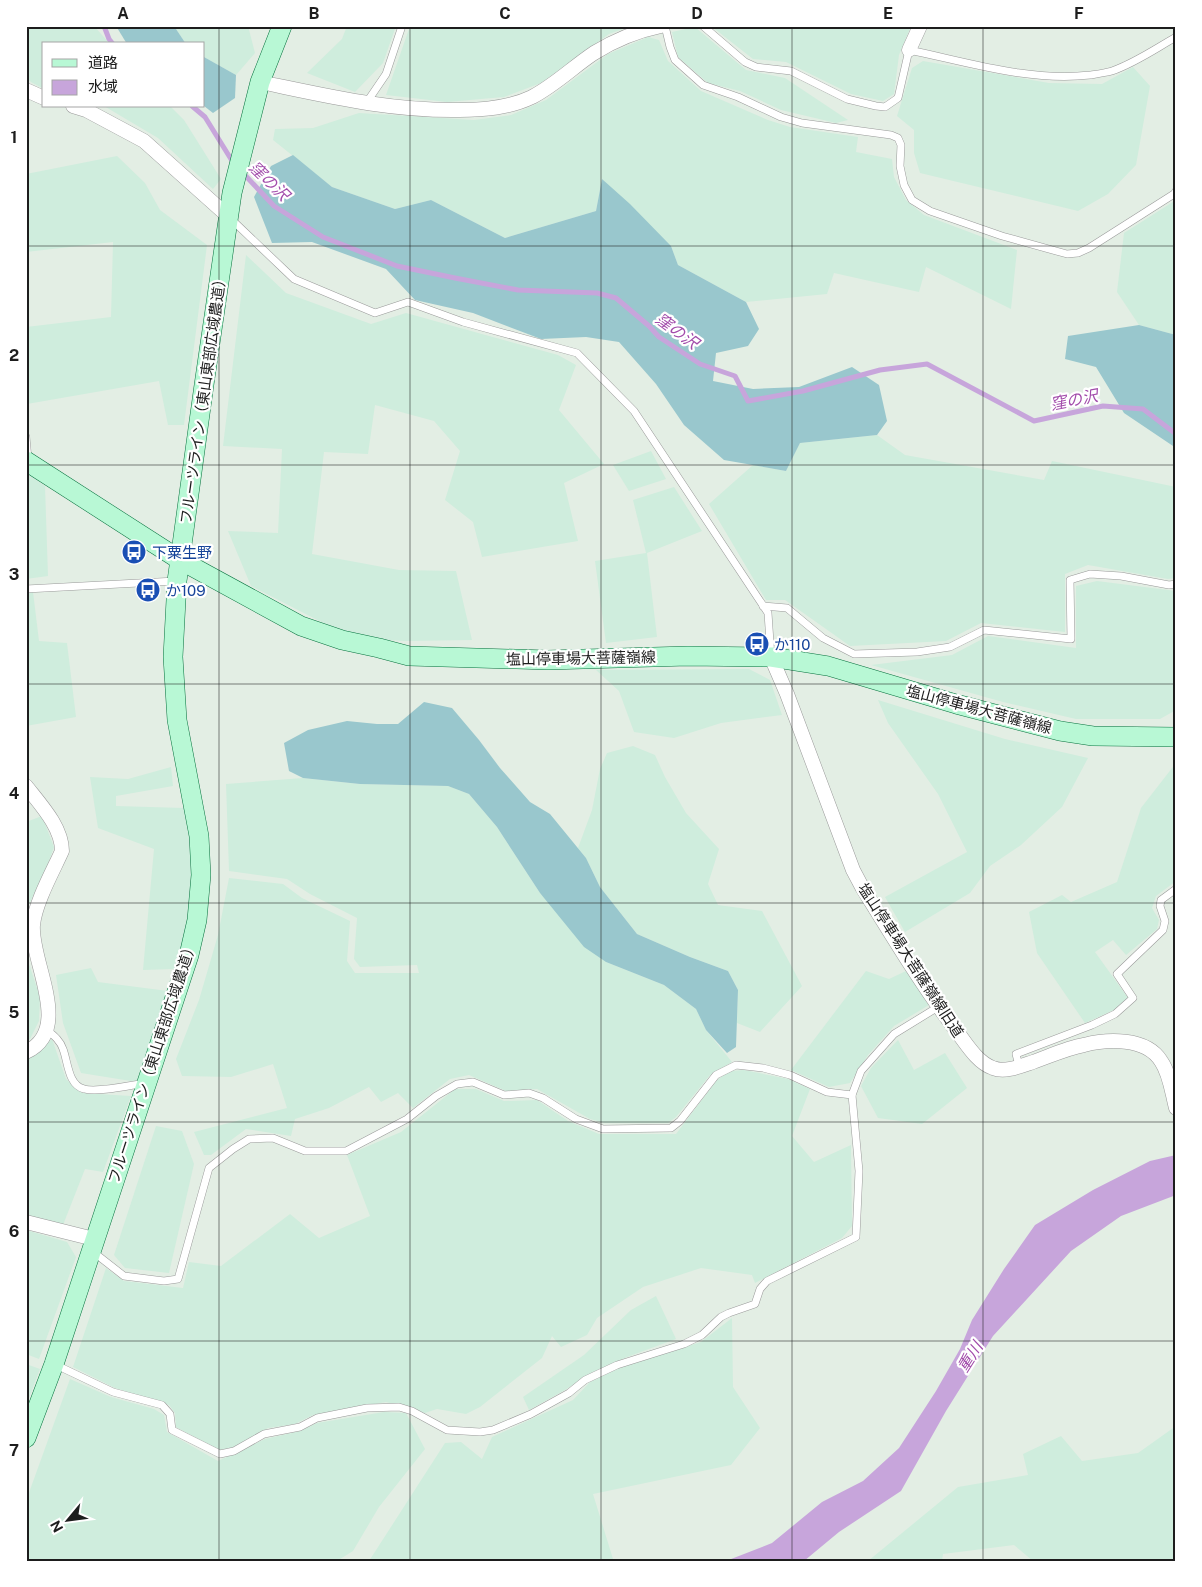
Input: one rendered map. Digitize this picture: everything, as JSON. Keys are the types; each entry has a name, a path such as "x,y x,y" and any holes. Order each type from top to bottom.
{"street":[{"name":"フルーツライン（東山東部広域農道）","path":"26,1438 54,1364 147,1083 189,955 197,920 202,875 199,836 177,720 173,657 177,581 232,193 260,82 282,26"},
{"path":"260,82 366,104 423,110 482,110 510,106 532,97 557,82 593,54 615,41 661,26"},
{"path":"909,50 920,26"},
{"path":"26,90 42,98"},
{"path":"26,104 42,98"},
{"path":"80,108 144,141 229,217"},
{"name":"塩山停車場大菩薩嶺線","path":"28,462 180,560 301,626 342,640 409,656 548,660 688,656 771,657 828,666 956,704 1060,731 1093,736 1176,737"},
{"name":"塩山停車場大菩薩嶺線旧道","path":"771,657 788,694 858,879 938,1007 980,1060 993,1068 1003,1070 1083,1045 1110,1041 1138,1044 1161,1059 1176,1108"},
{"path":"26,786 51,822 62,843 62,851 36,911 33,923 32,935 48,1003 45,1036 39,1044 26,1052"},
{"path":"26,1222 93,1245"}],"lane":[{"path":"366,104 386,74 402,26"},
{"path":"665,26 675,60 703,85 738,97 781,117 802,123 890,135 898,138 901,144 900,166 904,185 912,200 930,211 1002,236 1067,254 1078,253 1089,248 1176,191"},
{"path":"703,26 745,62 756,66 791,71 846,99 885,107 898,98 909,50 1008,71 1050,76 1081,76 1110,72 1133,63 1176,37"},
{"path":"229,217 294,279 375,313 408,302 463,322 577,353 634,411 768,612 771,657"},
{"path":"26,437 28,462"},
{"path":"763,606 787,608 823,638 854,654 917,652 950,647 984,630 1071,639 1070,580 1090,574 1121,576 1169,585 1176,584"},
{"path":"26,589 177,581"},
{"path":"1019,1066 1016,1054 1092,1025 1115,1014 1133,998 1117,974 1163,930 1165,921 1160,906 1161,900 1176,889"},
{"path":"54,1364 113,1392 162,1405 170,1414 172,1430 220,1454 234,1451 264,1434 300,1427 317,1418 367,1408 399,1407 412,1411 446,1430 480,1432 493,1430 531,1414 569,1393 585,1380 618,1365 684,1344 702,1335 721,1317 756,1304 760,1289 768,1281 856,1237 859,1171 852,1095 861,1071 894,1034 938,1007"},
{"path":"46,1029 56,1037 63,1048 71,1076 76,1085 84,1089 96,1090 147,1083"},
{"path":"93,1245 124,1276 164,1282 178,1280 209,1168 233,1149 249,1139 273,1138 305,1151 346,1151 407,1119 436,1096 457,1084 473,1082 504,1096 529,1093 543,1098 576,1119 603,1129 671,1128 680,1122 716,1075 736,1065 763,1068 790,1075 827,1092 852,1095"}],"green space":[{"path":"26,26 94,26 108,42 42,42 42,88 26,77"},
{"path":"174,26 248,26 255,53 236,75 205,58 205,42 185,42"},
{"path":"347,26 396,26 383,63 355,92 307,73 342,39"},
{"path":"410,26 631,26 609,34 541,83 504,97 447,102 386,95"},
{"path":"711,26 911,26 899,55 894,94 883,101 851,94 786,62 753,59"},
{"path":"695,27 746,70 785,78 848,120 836,123 781,110 740,91 708,83 678,57 672,32"},
{"path":"648,37 659,40 668,61 701,91 768,120 790,127 858,137 856,152 892,159 894,177 906,200 924,215 1017,250 1011,309 926,267 919,292 834,273 827,294 746,302 678,265 671,246 602,179 596,211 505,238 431,200 395,209 332,187 273,140 275,129 313,128 359,113 474,120 511,115 546,100 608,54"},
{"path":"923,61 1049,83 1102,84 1133,67 1150,86 1136,165 1108,194 1078,211 920,173 914,153 914,130 897,116 912,68"},
{"path":"107,108 172,108 184,120 221,179 213,189 158,138"},
{"path":"117,156 145,183 160,210 207,245 184,425 168,425 159,381 27,404 26,327 111,317 113,242 26,252 26,174"},
{"path":"1176,200 1176,335 1139,325 1117,292 1124,233"},
{"path":"246,255 286,293 371,324 406,313 558,355 576,365 559,410 604,464 564,483 578,541 482,557 473,522 445,500 460,451 434,421 375,405 368,454 324,452 312,554 399,570 456,571 472,640 405,641 368,639 333,628 251,586 228,531 278,533 282,449 223,446"},
{"path":"877,435 905,455 1044,480 1052,461 1176,487 1176,578 1168,579 1088,565 1065,574 1065,632 981,623 946,641 850,646 785,600 766,600 709,504 753,465 786,471 800,443"},
{"path":"651,451 666,479 629,491 613,465"},
{"path":"26,472 45,486 48,576 26,579"},
{"path":"674,487 702,531 647,553 657,637 606,643 595,561 646,553 633,500"},
{"path":"1097,581 1176,591 1176,710 1160,719 1076,719 1003,702 871,665 952,655 988,636 1076,648 1076,586"},
{"path":"33,592 39,641 67,643 76,717 26,726 26,593"},
{"path":"749,669 770,680 782,715 721,723 674,738 634,732 619,691 596,670"},
{"path":"878,700 1005,739 1088,758 1062,807 1021,845 990,866 970,893 905,932 885,897 967,852 938,794 888,723"},
{"path":"633,746 655,755 665,777 686,813 719,849 708,884 718,905 762,911 802,986 760,1032 737,1023 738,990 728,971 637,934 600,887 586,858 578,848 592,810 600,769 607,753"},
{"path":"1176,763 1176,881 1156,896 1152,908 1159,920 1157,929 1126,955 1113,940 1095,952 1128,998 1114,1010 1085,1023 1037,953 1029,912 1062,895 1071,902 1117,882 1141,808"},
{"path":"171,767 173,786 116,796 116,806 184,808 194,860 190,917 174,969 143,970 154,849 98,828 90,777 128,779"},
{"path":"303,778 360,784 448,786 469,794 497,827 540,893 606,962 664,985 696,1009 706,1030 732,1062 710,1075 676,1117 668,1123 605,1123 590,1119 537,1089 506,1091 469,1075 450,1079 413,1108 398,1093 381,1102 369,1087 329,1108 295,1119 291,1136 246,1129 211,1155 204,1155 194,1132 287,1108 273,1064 231,1077 182,1076 176,1059 199,1000 218,935 229,878 283,884 302,898 350,921 347,961 355,973 419,973 417,965 360,967 354,959 357,918 310,894 287,879 229,871 226,784"},
{"path":"42,816 54,847 26,911 26,822"},
{"path":"26,955 40,997 39,1021 30,1039 26,1041"},
{"path":"91,968 98,982 168,991 137,1082 81,1073 63,1023 56,975"},
{"path":"866,971 889,979 906,971 929,1005 894,1026 868,1055 850,1083 829,1087 791,1070"},
{"path":"52,1039 66,1079 82,1093 131,1096 103,1172 85,1169 63,1225 26,1215 26,1059 34,1055"},
{"path":"898,1040 914,1070 945,1053 967,1088 922,1124 878,1118 861,1086 871,1068"},
{"path":"744,1070 788,1079 810,1089 792,1136 814,1162 851,1145 852,1226 842,1238 755,1283 752,1275 701,1268 643,1287 597,1318 587,1335 561,1347 552,1336 542,1358 480,1407 466,1414 437,1409 425,1413 386,1402 313,1415 295,1424 268,1428 233,1448 219,1450 176,1427 175,1413 169,1405 115,1388 73,1367 106,1268 124,1281 183,1288 189,1262 221,1266 290,1214 319,1238 370,1216 347,1155 401,1132 455,1089 476,1089 504,1101 537,1100 568,1121 599,1134 676,1134 717,1080 730,1071"},
{"path":"156,1126 182,1131 194,1164 169,1273 125,1268 114,1255"},
{"path":"26,1230 67,1242 76,1257 39,1359 26,1354"},
{"path":"656,1296 676,1339 591,1373 529,1410 523,1397 584,1355 631,1310"},
{"path":"732,1318 733,1387 760,1428 731,1465 593,1494 613,1559 608,1561 369,1561 445,1443 461,1442 482,1459 492,1437 573,1400 590,1382 624,1366 701,1342"},
{"path":"26,1364 40,1369 26,1406"},
{"path":"70,1379 111,1397 154,1409 164,1415 167,1432 218,1461 265,1439 300,1431 317,1423 384,1412 406,1413 425,1449 379,1507 353,1551 337,1561 26,1561 26,1501"},
{"path":"1176,1426 1176,1561 1033,1561 1014,1545 943,1554 942,1561 868,1561 958,1487 1028,1475 1023,1454 1061,1436 1082,1461 1138,1453"}],"shaded area":[{"path":"116,26 174,26 185,42 126,42"},
{"path":"205,58 236,75 235,98 213,113 205,107"},
{"path":"293,155 332,187 395,209 431,200 505,238 596,211 602,179 630,204 671,246 678,265 746,302 759,329 748,346 716,353 713,381 753,389 799,387 852,367 879,385 887,421 877,435 800,443 786,471 724,460 684,425 656,384 619,342 586,337 541,339 473,313 415,300 386,269 312,242 272,243 254,197 271,166"},
{"path":"1139,325 1176,335 1176,448 1124,413 1096,367 1065,359 1068,336"},
{"path":"424,702 452,708 530,802 550,814 586,858 600,887 637,934 728,971 738,990 736,1047 727,1053 706,1030 696,1009 664,985 606,962 584,947 540,893 497,827 469,794 448,786 360,784 303,778 289,771 284,743 308,730 347,721 398,724"}],"water":[{"name":"重川","path":"1176,1155 1176,1195 1121,1216 1071,1251 993,1336 946,1411 901,1491 839,1532 804,1561 726,1561 772,1543 822,1502 863,1481 899,1448 936,1391 960,1349 972,1320 1004,1269 1035,1225 1093,1190 1150,1161"}],"waterway":[{"name":"窪の沢","path":"104,26 111,42"},
{"name":"窪の沢","path":"194,108 205,117 234,164"},
{"name":"窪の沢","path":"242,172 274,206 323,237 397,266 518,290 597,293 616,298 659,337 700,364 735,376 748,401 803,391 880,370 927,364 1034,421 1103,406 1143,409 1176,434"}],"place":[{"name":"下粟生野","path":"134,552"},
{"name":"か109","path":"148,590"},
{"name":"か110","path":"757,644"}]}
